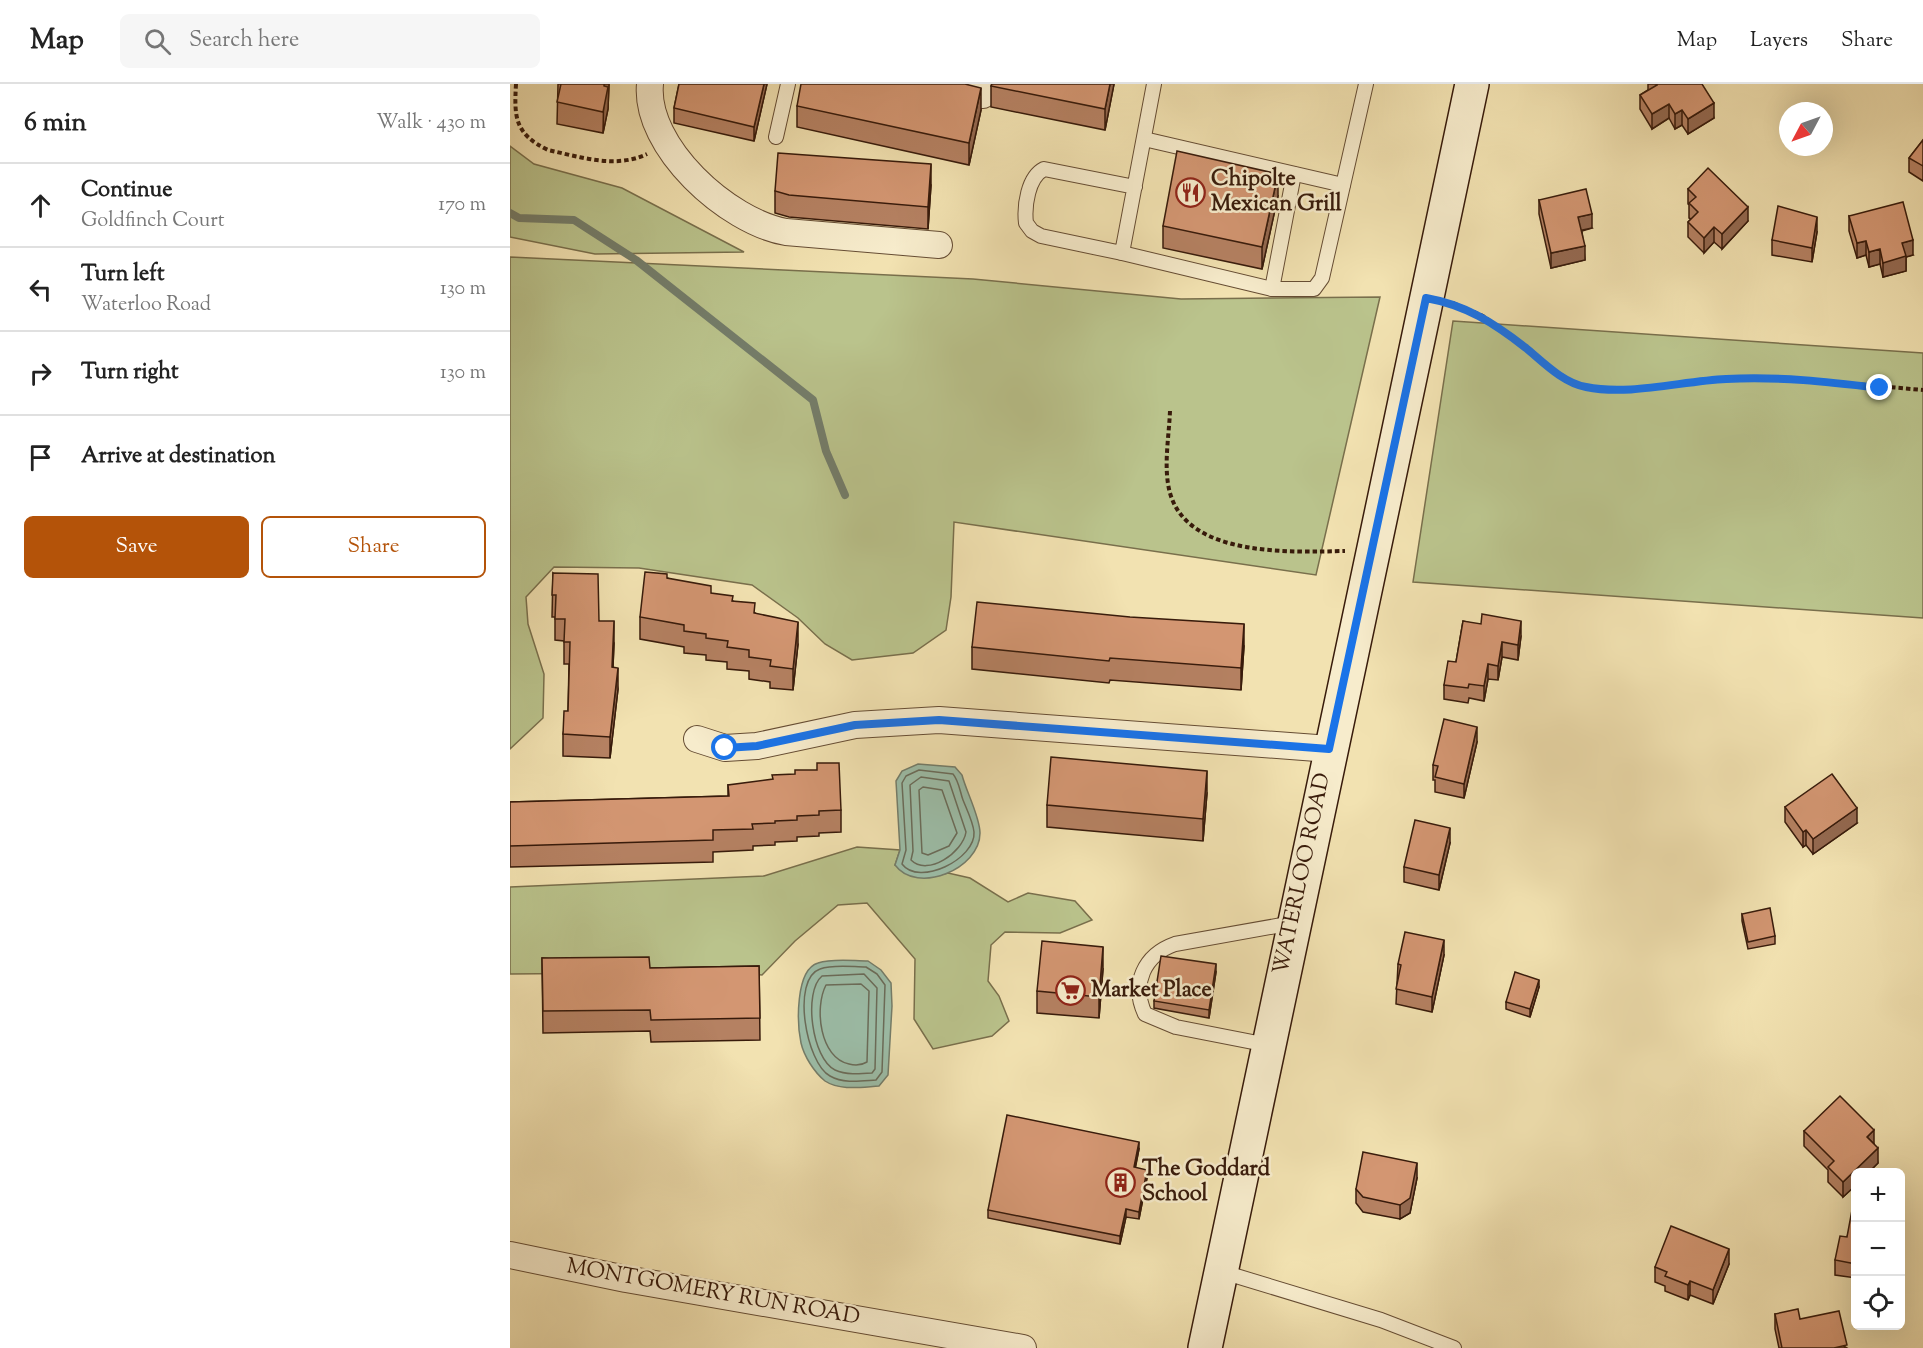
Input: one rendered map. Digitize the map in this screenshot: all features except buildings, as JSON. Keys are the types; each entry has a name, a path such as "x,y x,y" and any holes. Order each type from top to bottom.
{"main road":[{"name":"WATERLOO ROAD","path":"1205,1348 1329,749 1472,84"}],"street":[{"path":"650,84 649,99 666,145 709,190 739,214 765,229 939,245"},
{"path":"933,84 983,95"},
{"path":"697,739 725,748 757,746 855,725 939,720 1329,749"},
{"name":"MONTGOMERY RUN ROAD","path":"510,1256 626,1279 1023,1348"}],"lane":[{"path":"776,137 788,84"},
{"path":"1122,253 1154,84"},
{"path":"1135,187 1044,169 1032,182 1025,213 1026,223 1036,234 1272,289 1309,290 1317,286 1322,278 1366,84"},
{"path":"1144,140 1343,185"},
{"path":"1272,289 1294,174"},
{"path":"1268,1045 1176,1027 1145,1014 1138,999 1142,970 1161,949 1175,944 1293,923"},
{"path":"1222,1272 1381,1320 1454,1348"}],"path":[{"path":"516,84 515,108 518,123 530,140 548,150 613,162 635,160 666,145"},
{"path":"1426,298 1454,303 1484,316 1558,374 1583,387 1613,391 1726,379 1787,378 1923,390"},
{"path":"1170,411 1167,461 1170,493 1178,511 1196,530 1250,549 1373,550"}],"green space":[{"path":"510,146 534,164 622,188 744,252 595,254 510,237"},
{"path":"510,257 973,279 1181,299 1380,297 1316,575 954,522 951,597 946,630 913,653 852,660 825,644 798,618 752,585 639,568 554,567 526,597 528,624 544,674 543,718 510,749"},
{"path":"1453,321 1923,353 1923,618 1413,582"},
{"path":"857,847 900,850 895,865 931,877 948,873 970,878 1008,902 1028,893 1075,901 1092,920 1060,933 1005,932 991,945 988,981 999,996 1009,1021 992,1036 933,1049 914,1019 915,959 867,903 838,905 795,941 762,975 730,972 510,974 510,887 764,876"}],"water":[{"path":"918,764 955,767 962,775 980,833 977,846 970,857 959,867 932,878 918,878 905,874 895,865 900,850 896,781 902,771"},
{"path":"836,960 868,961 881,970 891,983 888,1075 879,1086 851,1088 837,1086 825,1081 817,1073 802,1048 799,1023 801,986 805,976 818,963"}],"waterway":[{"path":"510,213 519,218 574,220 636,260 813,400 826,451 845,495"}],"place":[{"name":"Chipolte Mexican Grill","path":"1190,193"},
{"name":"Market Place","path":"1070,991"},
{"name":"The Goddard School","path":"1121,1183"}],"route":[{"path":"725,748 757,746 855,725 939,720 1329,749 1426,298 1454,303 1484,316 1558,374 1583,387 1613,391 1726,379 1787,378 1880,388"}]}
